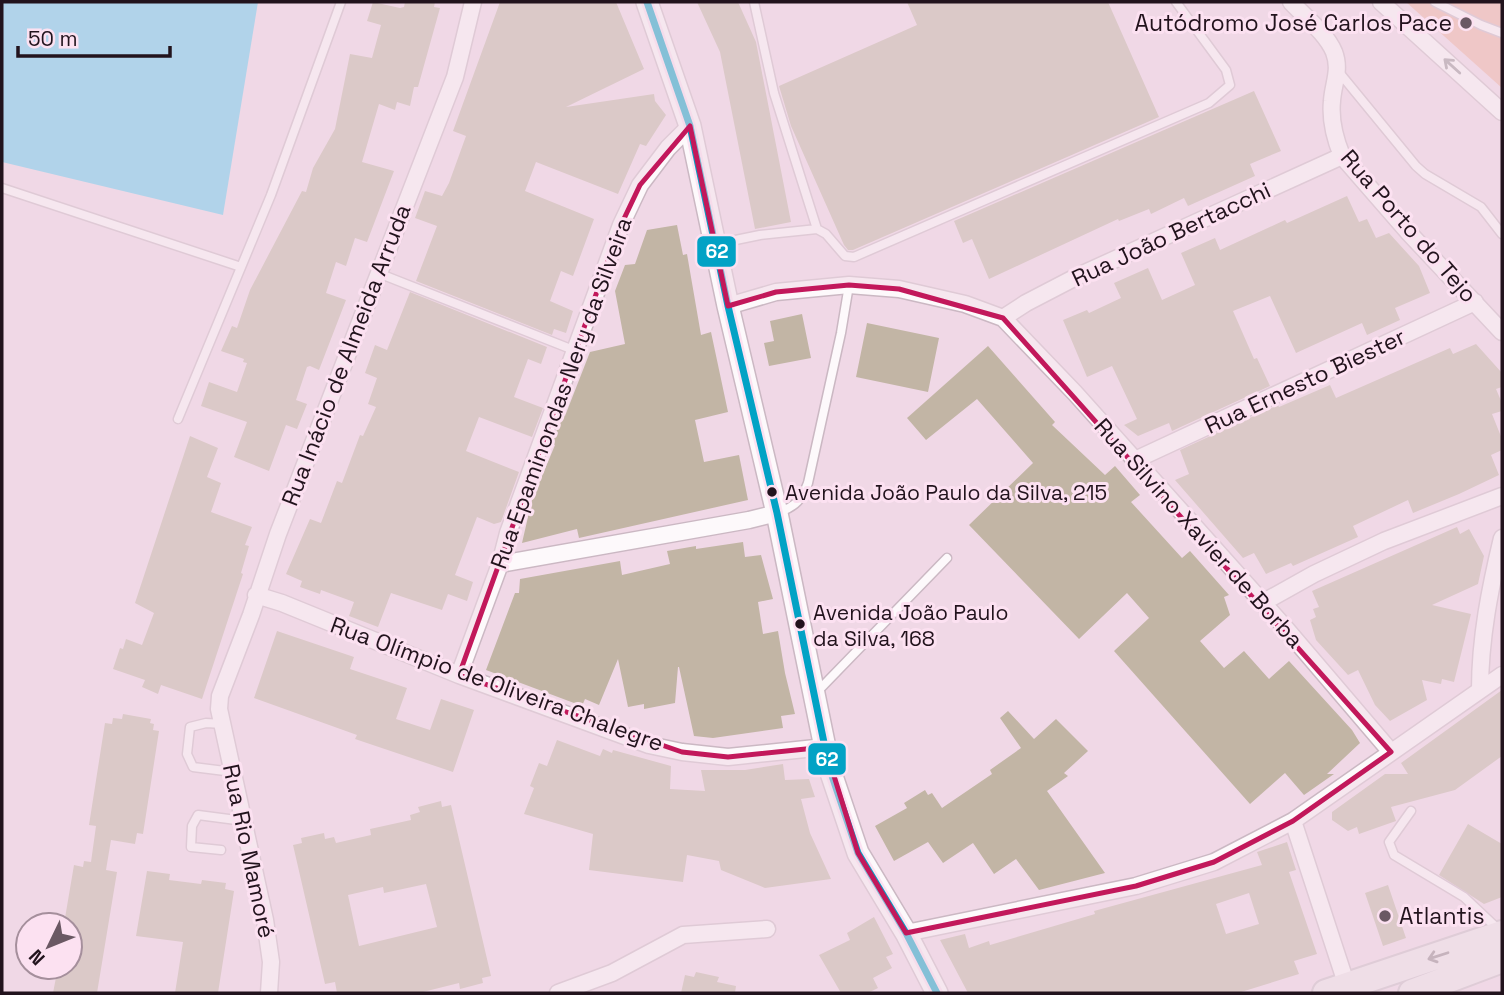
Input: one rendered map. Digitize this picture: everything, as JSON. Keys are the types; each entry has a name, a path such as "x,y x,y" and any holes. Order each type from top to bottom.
{"main road":[{"path":"1336,989 1502,933"},
{"path":"1412,993 1502,960"}],"street":[{"name":"Rua Inácio de Almeida Arruda","path":"221,716 220,696 256,595 455,77 473,2"},
{"path":"647,2 690,126 777,513 829,768 858,853 906,933 937,993"},
{"path":"1291,2 1327,40 1335,54 1338,71"},
{"path":"1381,2 1502,112"},
{"name":"Rua Porto do Tejo","path":"1338,71 1332,101 1332,120 1342,156 1409,233 1502,332"},
{"name":"Rua Epaminondas Nery da Silveira","path":"460,676 500,564 508,533 621,225 640,185 668,148 690,126"},
{"name":"Rua João Bertacchi","path":"1003,318 1076,277 1342,156"},
{"path":"729,306 776,292 849,285 899,289 965,303 1003,318"},
{"name":"Rua Ernesto Biester","path":"1135,460 1475,302"},
{"name":"Rua Silvino Xavier de Borba","path":"1003,318 1135,460 1391,752"},
{"path":"1262,603 1314,574 1384,541 1502,496"},
{"path":"500,564 777,513"},
{"path":"1480,690 1483,635 1502,538"},
{"name":"Rua Olímpio de Oliveira Chalegre","path":"256,595 282,603 460,676 649,745 728,757 825,747"},
{"path":"906,933 1136,886 1214,862 1293,821 1502,675"},
{"name":"Rua Rio Mamoré","path":"221,716 265,920 271,962 269,993"},
{"path":"1293,821 1336,989"},
{"path":"558,993 612,973 683,935 767,929"}],"lane":[{"path":"178,419 271,195 341,2"},
{"path":"754,2 774,93 817,229"},
{"path":"715,244 760,235 817,229 826,234 845,256 854,257 1209,103 1230,85 1226,70 1176,2"},
{"path":"1435,2 1502,33"},
{"path":"1338,71 1416,166 1482,207 1502,234"},
{"path":"2,188 241,267"},
{"path":"378,273 576,351"},
{"path":"777,513 800,501 808,483 849,285"},
{"path":"814,695 947,558"},
{"path":"221,716 190,727 187,754 193,767 233,772"},
{"path":"1411,811 1389,842 1394,855 1464,897 1502,933"},
{"path":"221,850 191,847 194,819 198,815 244,821"}],"highlighted area":[{"path":"690,126 728,306 776,292 849,285 899,289 1003,318 1391,752 1293,821 1214,862 1136,886 906,933 858,853 825,747 728,757 682,752 459,675 621,225 640,185"}],"shaded area":[{"name":"Autódromo José Carlos Pace","path":"1406,2 1502,2 1502,88"}],"water":[{"path":"2,2 258,2 223,215 2,162"}],"building":[{"path":"373,2 400,8 404,7 405,2 435,2 434,7 440,8 410,106 397,102 395,110 379,104 362,162 394,171 367,242 355,238 346,266 336,262 326,293 346,300 319,370 307,367 296,400 307,404 297,429 286,425 269,471 234,457 247,422 201,406 209,382 237,392 247,363 243,362 244,359 221,351 232,326 237,328 250,290 302,191 306,192 313,168 335,129 350,54 372,58 381,25 367,21"},
{"path":"500,2 616,2 644,69 566,107 654,94 655,101 666,115 646,146 640,144 618,194 536,162 525,191 594,219 573,276 561,271 550,301 573,311 566,333 554,329 552,335 416,281 437,226 415,218 425,191 442,196 449,183 466,136 453,131"},
{"path":"697,2 738,2 756,42 791,222 755,229 720,52"},
{"path":"907,2 1108,2 1159,117 848,250 791,126 779,86 917,25"},
{"path":"1254,91 1281,151 1250,164 1255,176 1188,206 1184,198 1151,214 1149,209 1119,221 1118,219 989,279 972,239 963,243 954,221"},
{"path":"1347,196 1359,222 1367,219 1376,238 1389,233 1419,266 1430,293 1395,308 1400,320 1367,335 1362,323 1296,353 1270,296 1233,311 1254,359 1257,358 1270,386 1172,431 1169,423 1138,436 1124,425 1137,419 1112,366 1087,377 1063,320 1087,310 1089,313 1121,298 1114,283 1148,268 1162,300 1195,285 1181,253 1215,238 1220,250 1285,220 1287,223"},
{"path":"677,225 683,255 687,254 701,335 711,332 728,412 695,420 704,462 739,455 748,500 579,538 577,529 522,543 528,517 525,517 555,445 552,444 562,415 565,416 590,352 625,344 615,291 625,265 635,264 647,230"},
{"path":"410,292 547,347 541,364 528,359 514,397 543,408 532,437 479,417 466,451 519,472 501,522 494,524 477,517 455,575 473,582 467,601 448,594 442,610 391,593 378,627 349,616 354,602 321,590 320,594 300,587 302,581 286,574 310,519 321,523 337,481 342,483 360,435 363,436 376,407 368,404 377,378 365,373 375,345 387,350"},
{"path":"802,314 811,358 769,366 764,343 774,341 770,321"},
{"path":"867,323 939,338 928,392 856,377"},
{"path":"1476,344 1502,373 1502,387 1496,389 1502,403 1502,411 1492,414 1502,439 1502,450 1491,455 1499,475 1459,494 1413,513 1408,500 1353,526 1358,537 1293,566 1291,563 1266,574 1254,553 1243,558 1175,480 1189,474 1180,450 1278,405 1279,407 1330,385 1336,398 1450,348 1453,354"},
{"path":"988,346 1055,422 1052,425 1105,475 1115,466 1140,495 1131,502 1182,558 1190,551 1229,595 1224,597 1230,615 1200,641 1224,668 1244,651 1269,679 1289,661 1352,730 1360,743 1327,774 1334,774 1304,795 1285,773 1250,804 1114,651 1149,618 1127,593 1079,639 969,525 1033,463 977,399 926,440 907,418"},
{"path":"190,436 218,448 207,477 221,483 211,512 252,527 245,545 249,546 241,573 243,574 202,699 161,685 158,694 142,687 145,680 113,669 126,639 142,645 154,613 135,603"},
{"path":"1457,527 1460,534 1469,529 1484,556 1478,584 1432,605 1471,614 1454,682 1442,679 1441,684 1422,680 1427,700 1390,721 1375,705 1358,670 1348,675 1316,640 1310,620 1316,617 1313,609 1319,607 1312,591"},
{"path":"743,542 745,557 761,555 773,599 758,602 763,634 778,631 795,714 781,716 783,728 713,738 694,736 679,667 675,703 644,709 644,704 628,707 618,659 599,705 585,699 582,706 486,670 515,593 519,593 520,579 620,561 622,575 670,564 667,551"},
{"path":"277,631 354,657 350,669 407,688 396,719 430,730 441,699 474,710 453,772 355,739 357,735 254,698"},
{"path":"1502,690 1502,756 1455,790 1391,807 1396,821 1359,834 1357,827 1348,831 1332,820 1332,812 1385,774 1408,774 1401,763"},
{"path":"1008,711 1034,739 1056,719 1088,751 1064,773 1068,776 1047,791 1105,873 1039,890 1016,859 994,874 973,843 943,863 928,842 894,861 875,826 907,808 904,803 925,790 928,795 932,793 942,808 992,774 990,770 1021,748 1000,718"},
{"path":"123,714 151,719 153,730 159,731 143,834 137,833 135,844 111,840 106,870 117,872 97,993 53,993 55,981 84,981 84,911 66,911 74,865 83,867 84,861 91,862 96,826 89,825 105,723 112,724 113,718 122,719"},
{"path":"557,740 600,756 603,749 612,753 613,750 671,766 670,789 705,791 701,770 745,770 783,764 785,780 809,779 815,797 801,799 810,833 831,879 765,888 721,870 719,861 687,855 683,882 589,870 593,834 524,814 534,788 530,786 539,763 547,766"},
{"path":"441,801 442,807 451,805 491,976 482,978 483,983 460,989 459,983 419,993 337,993 335,982 325,984 293,845 302,843 301,838 324,833 325,839 334,837 336,843 371,835 370,829 411,820 410,815 420,812 418,807","holes":["426,884 437,927 359,946 348,895 383,887 384,893"]},
{"path":"1468,824 1502,844 1502,897 1484,904 1439,875"},
{"path":"1287,842 1296,870 1289,872 1317,954 1294,961 1299,974 1238,993 968,993 940,940 965,934 969,948 989,941 990,945 1095,914 1094,911 1262,865 1257,852","holes":["1249,893 1259,924 1226,934 1216,904"]},
{"path":"147,871 170,874 169,880 201,884 202,880 226,883 225,889 234,891 218,993 175,993 183,942 136,936"},
{"name":"Atlantis","path":"1388,885 1406,938 1383,946 1365,893"},
{"path":"874,917 893,954 886,957 892,968 873,978 878,988 868,993 841,993 819,955 850,940 847,933"},
{"path":"696,972 719,977 717,982 736,986 735,993 681,993 685,975 694,977"}],"transit line":[{"name":"62","path":"647,2 690,126 728,306 777,513 829,767 858,853 906,933 937,993"}],"place":[{"name":"Autódromo José Carlos Pace","path":"1466,23"},
{"name":"Avenida João Paulo da Silva, 215","path":"772,492"},
{"name":"Avenida João Paulo da Silva, 168","path":"800,624"},
{"name":"Atlantis","path":"1385,916"}]}
